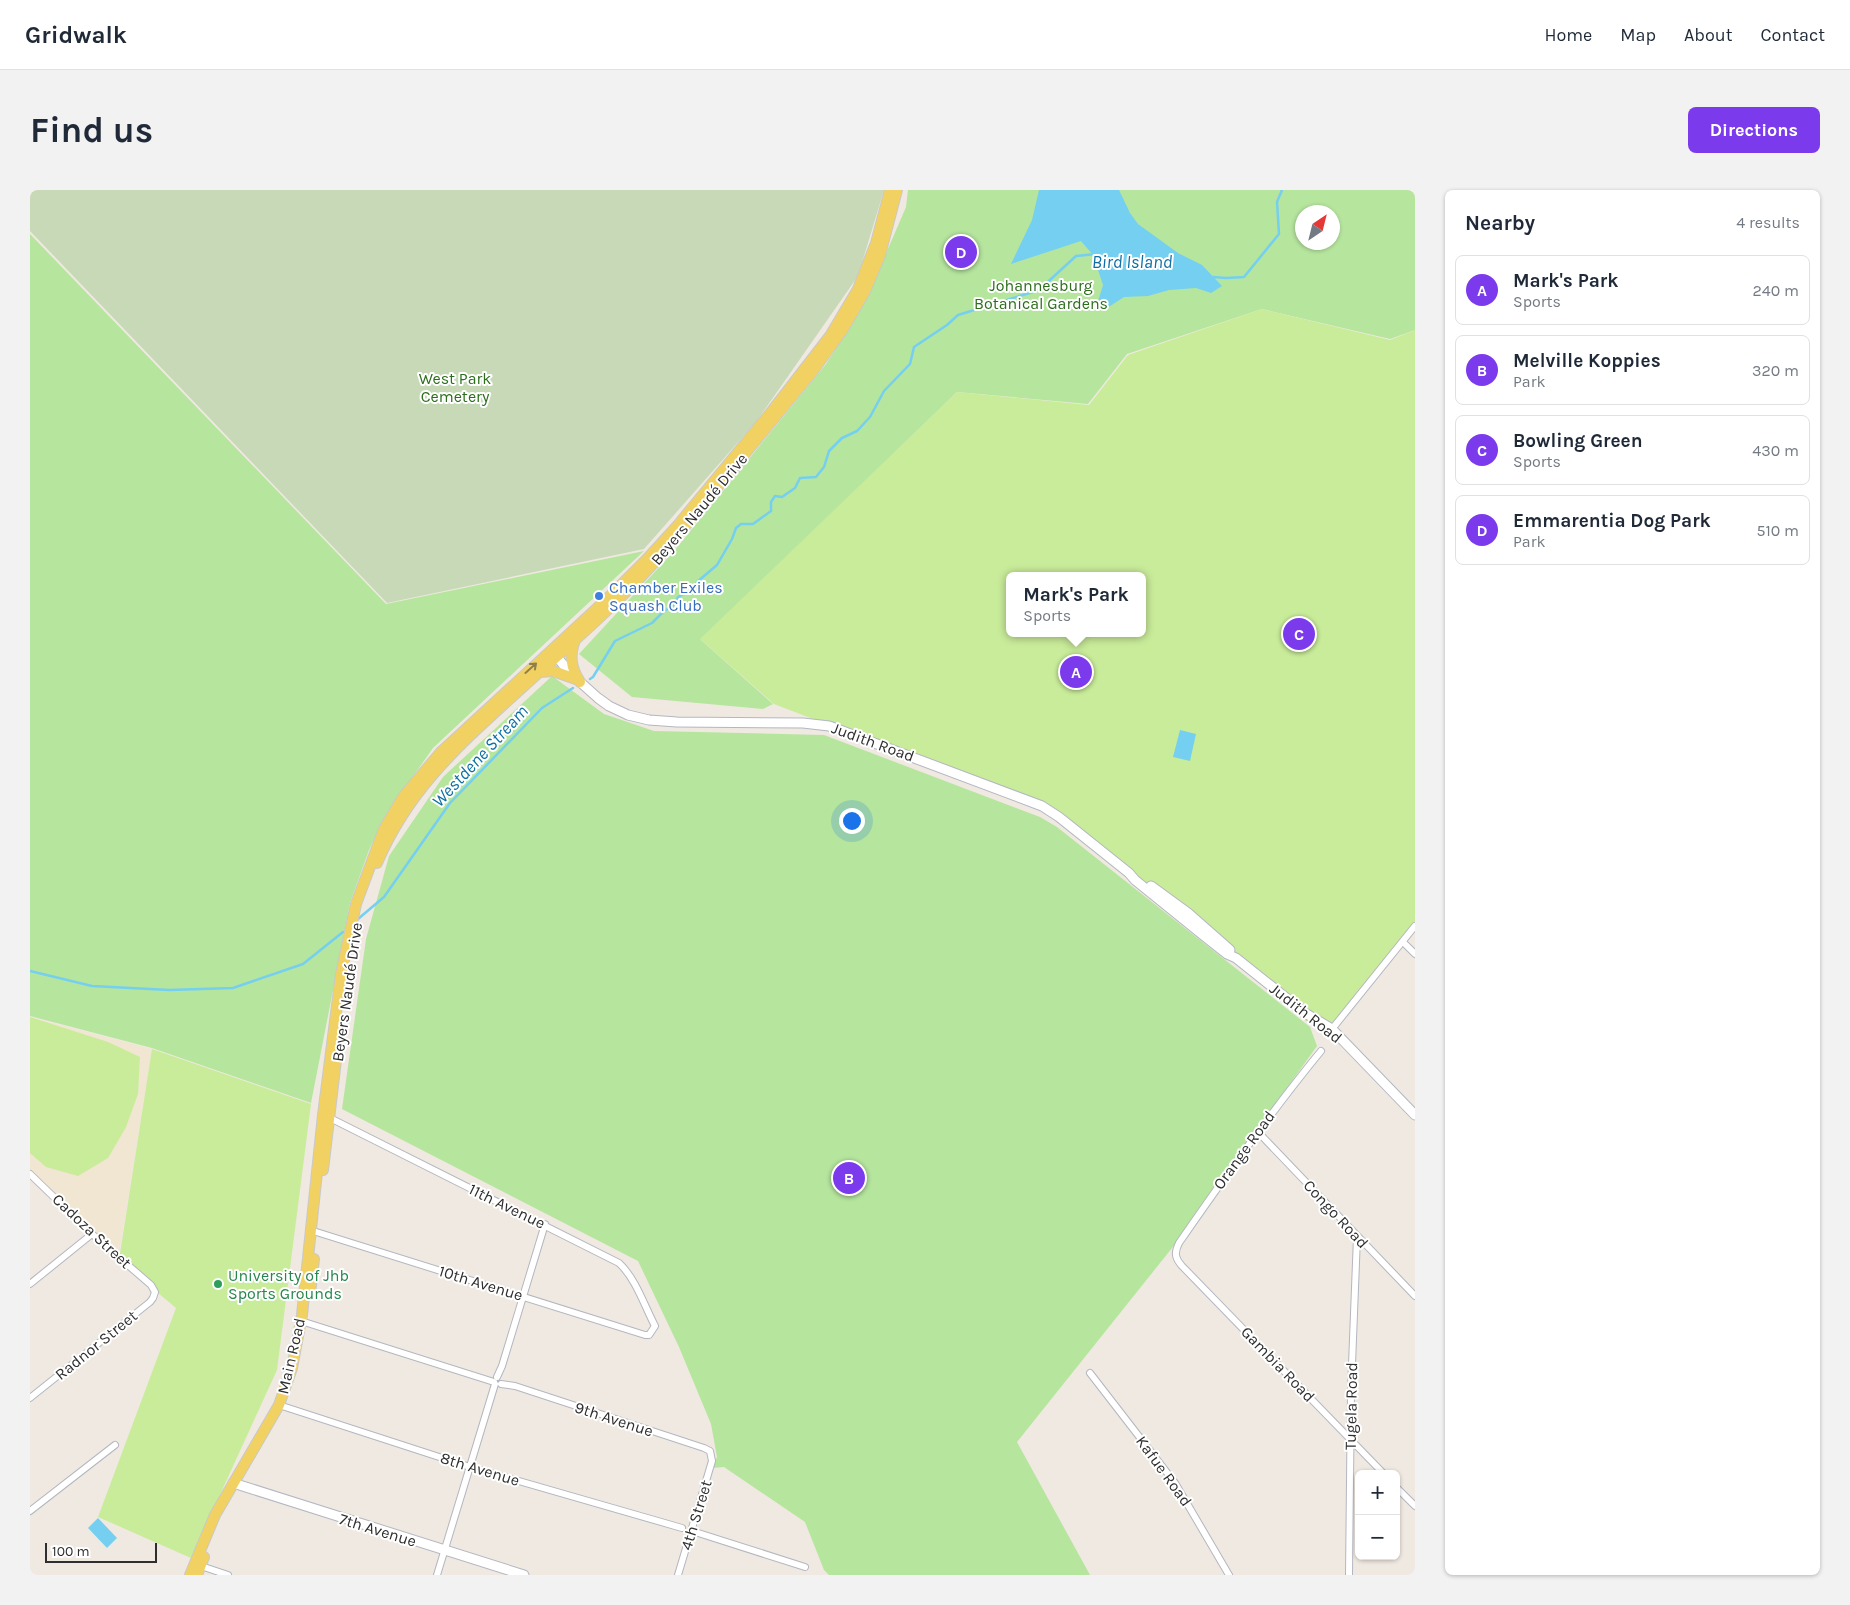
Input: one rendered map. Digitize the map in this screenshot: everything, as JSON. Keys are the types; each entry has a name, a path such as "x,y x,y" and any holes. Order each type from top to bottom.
{"main road":[{"name":"Beyers Naudé Drive","path":"326,1116 338,996 346,943 361,887 384,829 403,797 440,753 554,653 658,548 733,459 830,336 863,278 876,243 890,190"},
{"name":"Beyers Naudé Drive","path":"326,1116 350,953 361,906 384,846 407,806 440,764 540,672 554,653 575,640 632,586 663,553 832,346 857,306 870,279 886,235 897,190"},
{"path":"575,640 570,658 574,674 578,680"},
{"path":"540,672 553,671 578,680"},
{"name":"Main Road","path":"190,1575 198,1569 215,1515 282,1406 304,1322 326,1116"}],"street":[{"name":"Judith Road","path":"554,653 578,680 598,698 628,715 649,720 677,722 817,723 1042,806 1129,873 1138,877 1183,909 1221,942 1236,958 1305,1013 1332,1029 1415,1115"},
{"path":"1332,1029 1415,926"},
{"path":"1403,942 1415,954"},
{"name":"Orange Road","path":"1175,1253 1179,1243 1204,1205 1257,1132 1321,1051"},
{"name":"11th Avenue","path":"326,1116 545,1224 619,1263 626,1269 654,1326 652,1332"},
{"name":"Congo Road","path":"1257,1132 1415,1296"},
{"name":"Cadoza Street","path":"30,1174 92,1234 154,1288"},
{"path":"437,1575 545,1224"},
{"name":"10th Avenue","path":"313,1231 645,1335 652,1332"},
{"path":"30,1284 92,1234"},
{"name":"Tugela Road","path":"1349,1575 1350,1439 1357,1237"},
{"name":"Gambia Road","path":"1175,1253 1176,1260 1380,1470"},
{"name":"Radnor Street","path":"30,1398 150,1302 154,1295 154,1288"},
{"name":"9th Avenue","path":"304,1322 515,1386 708,1449 711,1454"},
{"name":"Kafue Road","path":"1090,1373 1175,1483 1229,1575"},
{"name":"8th Avenue","path":"282,1406 470,1467 682,1528"},
{"path":"30,1511 115,1445"},
{"name":"4th Street","path":"678,1575 712,1461 711,1454"},
{"name":"7th Avenue","path":"235,1485 524,1575"},
{"path":"1400,1491 1415,1506"},
{"path":"692,1531 804,1567"},
{"path":"198,1569 228,1575"}],"shaded area":[{"path":"30,1017 152,1049 118,1260 30,1172"}],"green space":[{"name":"West Park Cemetery","path":"30,190 884,190 858,276 756,422 644,549 387,603 30,231"},
{"name":"Johannesburg Botanical Gardens","path":"908,190 1415,190 1415,330 1390,339 1262,309 1127,354 1088,404 957,392 701,640 773,704 763,709 632,697 579,654 675,550 826,364 853,322 875,279 906,207"},
{"path":"30,234 386,604 644,551 433,748 386,815 369,850 350,903 311,1103 152,1048 30,1016"},
{"path":"1262,309 1390,340 1415,330 1415,923 1324,1035 1034,804 774,704 700,639 957,392 1089,405 1128,355"},
{"path":"552,676 604,714 654,731 824,735 1040,817 1057,827 1310,1027 1317,1046 1172,1248 1017,1442 1090,1575 829,1575 824,1570 805,1522 724,1467 712,1468 717,1457 711,1424 679,1347 638,1261 342,1109 366,939 389,856 443,777"},
{"path":"30,1017 108,1042 140,1057 138,1094 126,1127 108,1158 78,1176 46,1167 30,1153"},
{"name":"University of Jhb Sports Grounds","path":"152,1049 311,1104 277,1370 191,1558 98,1517 176,1308 119,1260"}],"water":[{"name":"Bird Island","path":"1039,190 1119,190 1130,213 1138,224 1178,253 1202,265 1222,286 1211,293 1196,288 1169,290 1148,296 1124,297 1104,310 1096,308 1103,285 1093,255 1081,241 1011,264 1032,220"},
{"path":"1180,730 1196,734 1190,761 1173,757"},
{"path":"98,1518 117,1538 107,1548 88,1528"}],"waterway":[{"name":"Westdene Stream","path":"1213,277 1244,277 1279,234 1277,202 1282,190"},
{"name":"Westdene Stream","path":"590,679 615,641 652,623 664,611 673,606 678,597 693,589 697,582 717,565 736,528 741,524 753,524 771,511 771,502 775,496 782,497 795,488 800,478 816,477 824,467 829,451 842,438 857,431 870,417 884,391 910,364 914,347 947,325 958,315 1039,290 1076,256 1096,254"},
{"name":"Westdene Stream","path":"358,919 384,897 450,803 542,708 573,688"},
{"name":"Westdene Stream","path":"30,971 92,986 169,990 233,988 303,964 343,932"}],"place":[{"name":"Emmarentia Dog Park","path":"961,252"},
{"name":"Chamber Exiles Squash Club","path":"599,596"},
{"name":"Bowling Green","path":"1299,634"},
{"name":"Mark's Park","path":"1076,672"},
{"name":"Melville Koppies","path":"849,1178"},
{"name":"University of Jhb Sports Grounds","path":"218,1284"}]}
